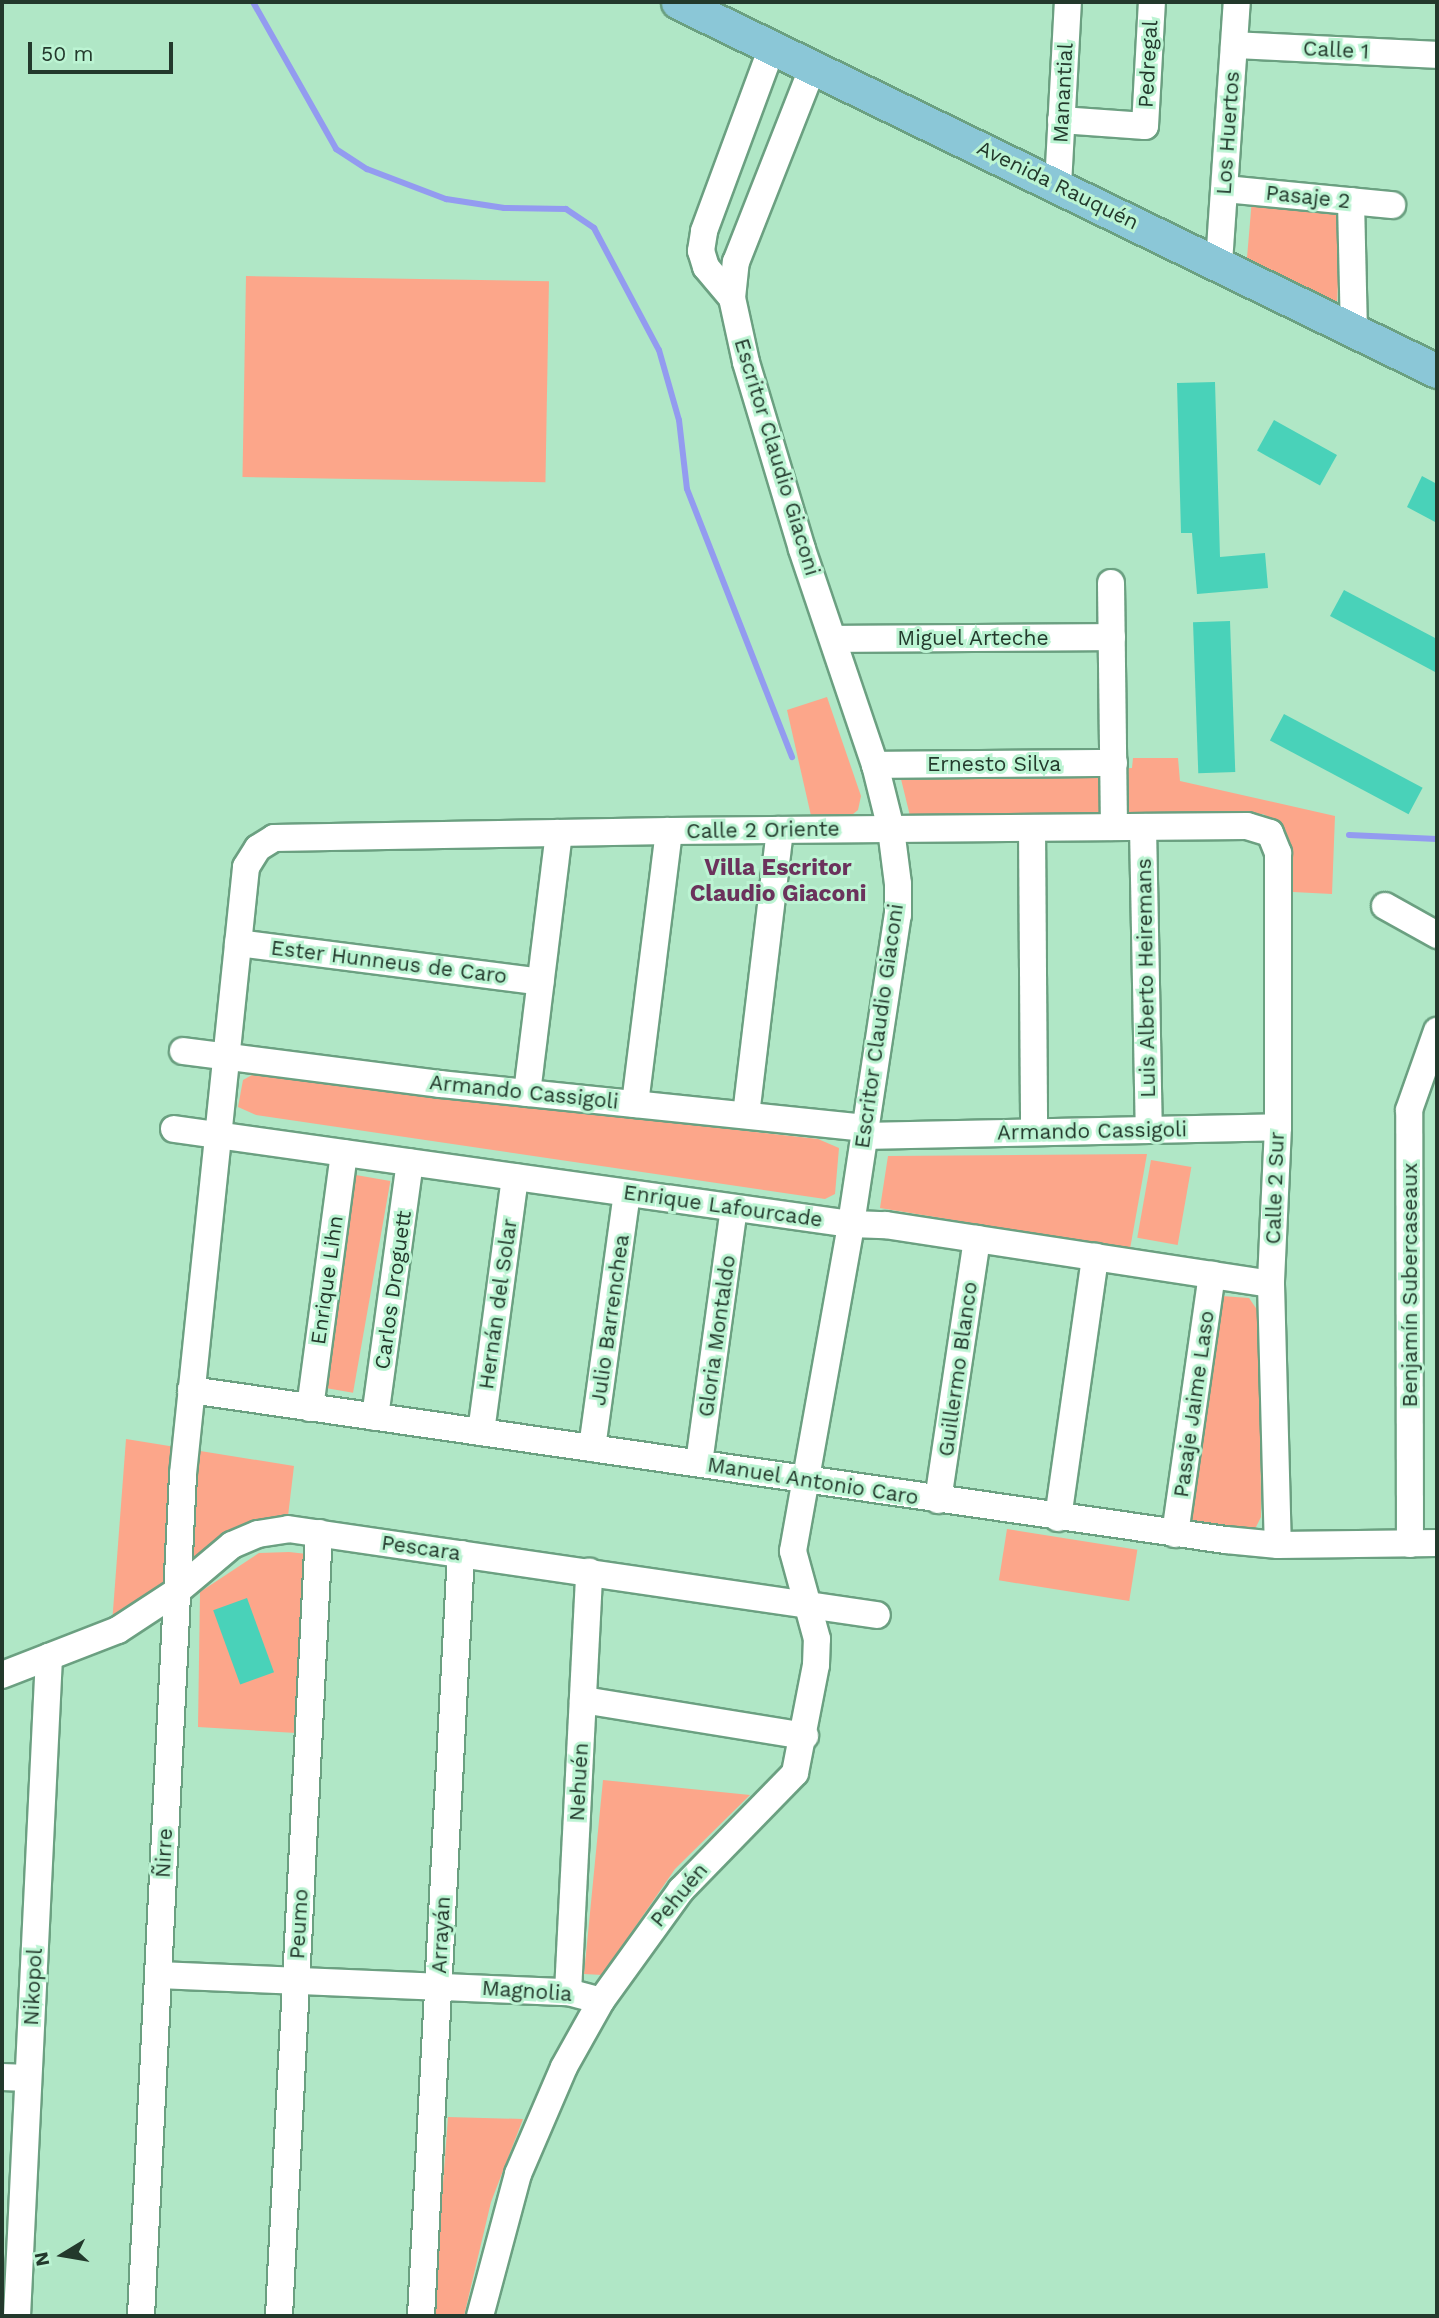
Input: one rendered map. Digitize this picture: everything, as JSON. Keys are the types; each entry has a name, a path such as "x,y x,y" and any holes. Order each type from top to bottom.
{"main road":[{"name":"Avenida Rauquén","path":"678,2 1437,371"}],"street":[{"name":"Manantial","path":"1058,185 1068,2"},
{"name":"Pedregal","path":"1061,120 1145,126 1152,2"},
{"name":"Los Huertos","path":"1219,263 1237,2"},
{"name":"Calle 1","path":"1234,45 1437,55"},
{"name":"Escritor Claudio Giaconi","path":"732,298 706,267 701,251 704,231 772,47"},
{"name":"Escritor Claudio Giaconi","path":"807,1479 851,1224 898,915 891,829 875,765 835,639 802,548 746,362 732,298 737,262 813,67"},
{"name":"Pasaje 2","path":"1224,189 1392,205"},
{"path":"1351,201 1354,330"},
{"path":"1111,583 1114,827"},
{"name":"Miguel Arteche","path":"835,639 1112,637"},
{"name":"Ernesto Silva","path":"875,765 1114,763"},
{"name":"Calle 2 Oriente","path":"258,848 274,838 669,831 1247,826 1270,833"},
{"name":"Luis Alberto Heiremans","path":"1143,827 1149,1130"},
{"path":"1032,828 1034,1132"},
{"path":"746,1115 780,830"},
{"path":"635,1104 669,831"},
{"name":"Calle 2 Sur","path":"1270,833 1278,853 1278,1128 1271,1284 1278,1545"},
{"path":"527,1093 559,834"},
{"name":"Ñirre","path":"141,2316 176,1592 191,1390 246,867 258,848"},
{"path":"1385,906 1437,935"},
{"name":"Ester Hunneus de Caro","path":"238,943 541,982"},
{"name":"Benjamín Subercaseaux","path":"1410,1544 1409,1110 1437,1031"},
{"name":"Armando Cassigoli","path":"183,1051 527,1093 746,1115 865,1132 1278,1128"},
{"name":"Enrique Lafourcade","path":"174,1129 851,1224 886,1225 1271,1284"},
{"name":"Enrique Lihn","path":"310,1408 344,1153"},
{"name":"Carlos Droguett","path":"375,1417 410,1162"},
{"name":"Hernán del Solar","path":"481,1432 515,1177"},
{"name":"Julio Barrenchea","path":"592,1448 627,1193"},
{"name":"Gloria Montaldo","path":"699,1463 734,1208"},
{"name":"Guillermo Blanco","path":"938,1500 977,1239"},
{"path":"1058,1518 1095,1257"},
{"name":"Pasaje Jaime Laso","path":"1175,1534 1212,1275"},
{"name":"Manuel Antonio Caro","path":"191,1390 1175,1534 1278,1545 1437,1543"},
{"name":"Pehuén","path":"481,2316 507,2210 531,2138 601,2001 681,1890 789,1780 800,1762 818,1651 793,1551 807,1479"},
{"name":"Pescara","path":"2,1675 118,1630 176,1592 221,1552 245,1538 288,1529 877,1615"},
{"name":"Peumo","path":"279,2316 319,1533"},
{"name":"Arrayán","path":"421,2316 461,1554"},
{"name":"Nehuén","path":"568,1992 589,1572"},
{"name":"Nikopol","path":"17,2316 49,1657"},
{"path":"583,1700 805,1736"},
{"name":"Magnolia","path":"158,1975 296,1977 568,1992 601,2001"},
{"path":"2,2077 28,2078"}],"shaded area":[{"path":"1252,199 1330,209 1341,218 1337,304 1247,258"},
{"path":"246,276 549,281 545,482 242,477"},
{"path":"827,697 861,796 858,810 847,819 812,820 787,710"},
{"path":"1133,758 1178,758 1180,781 1335,816 1332,894 1293,892 1279,823 1263,814 911,820 900,775 1132,768"},
{"path":"252,1075 818,1139 839,1148 835,1194 825,1199 256,1115 238,1107 243,1080"},
{"path":"1147,1154 1130,1249 880,1208 888,1156"},
{"path":"1151,1160 1191,1167 1178,1245 1137,1238"},
{"path":"350,1174 390,1181 353,1393 313,1386"},
{"path":"1222,1296 1249,1298 1260,1314 1261,1517 1255,1529 1191,1523"},
{"path":"126,1439 294,1466 288,1516 112,1624"},
{"path":"1007,1529 1137,1550 1129,1601 999,1580"},
{"path":"259,1553 307,1554 296,1733 198,1727 200,1592"},
{"path":"603,1780 750,1795 675,1869 602,1975 584,1974"},
{"path":"448,2117 523,2119 491,2202 464,2316 433,2316"}],"building":[{"path":"1215,382 1220,557 1265,553 1268,588 1197,594 1192,533 1181,533 1177,383"},
{"path":"1274,420 1337,455 1320,486 1257,451"},
{"path":"1422,476 1437,484 1437,523 1407,507"},
{"path":"1344,590 1437,639 1437,673 1330,616"},
{"path":"1230,621 1235,772 1198,773 1193,622"},
{"path":"1284,714 1423,788 1409,814 1270,740"},
{"path":"247,1598 274,1672 240,1685 213,1610"}],"waterway":[{"path":"253,2 336,149 367,169 446,199 504,208 566,209 594,228 659,350 679,420 687,489 792,757"},
{"path":"1349,835 1437,839"}],"district":[{"name":"Villa Escritor Claudio Giaconi","path":"778,881"}]}
